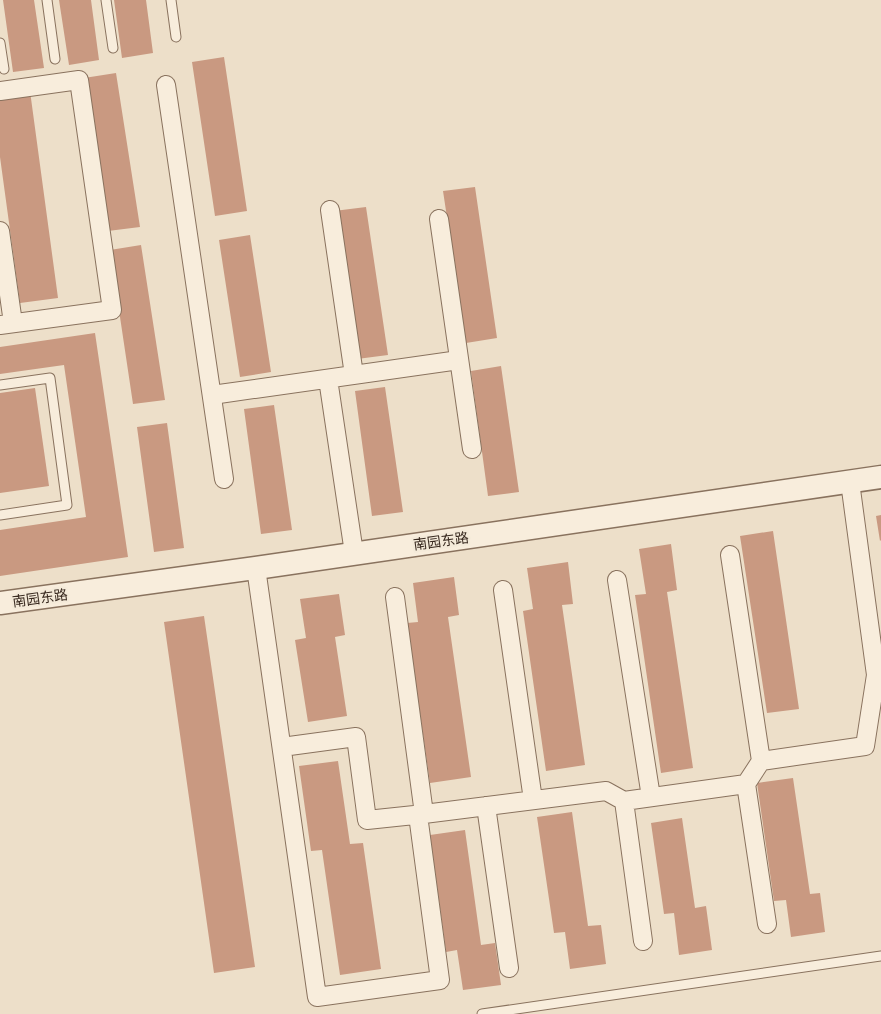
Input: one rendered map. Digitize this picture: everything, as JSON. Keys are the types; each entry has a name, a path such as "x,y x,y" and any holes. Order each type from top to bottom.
{"street":[{"path":"0,91 79,80 112,310 6,324 0,231"},
{"path":"166,85 224,479"},
{"path":"330,210 354,375"},
{"path":"439,219 472,448"},
{"path":"212,395 459,360"},
{"path":"328,378 354,553"},
{"name":"南园东路","path":"0,603 256,568 881,477"},
{"path":"761,761 865,746 879,675 850,482"},
{"path":"730,555 761,761 746,784 766,924"},
{"path":"256,568 317,997 440,980 395,597"},
{"path":"617,580 651,797"},
{"path":"503,590 533,800"},
{"path":"282,747 356,737 367,820 606,791 624,801 746,784"},
{"path":"624,801 643,941"},
{"path":"486,806 508,968"}],"lane":[{"path":"47,0 54,59"},
{"path":"106,0 112,48"},
{"path":"171,0 176,37"},
{"path":"0,43 4,69"},
{"path":"0,385 50,378 68,505 0,515"},
{"path":"482,1014 881,956"}],"building":[{"path":"3,0 34,0 44,68 13,72"},
{"path":"59,0 91,0 99,60 69,65"},
{"path":"114,0 146,0 153,53 122,58"},
{"path":"224,57 247,211 215,216 192,62"},
{"path":"116,73 140,227 108,231 84,78"},
{"path":"30,91 58,298 20,303 0,157 0,96"},
{"path":"475,187 497,338 466,343 443,191"},
{"path":"366,207 388,355 357,359 334,211"},
{"path":"250,235 271,372 240,377 219,240"},
{"path":"141,245 165,400 133,404 110,250"},
{"path":"95,333 128,557 0,576 0,530 86,517 64,365 0,374 0,347"},
{"path":"501,366 519,492 488,496 471,371"},
{"path":"385,387 403,512 372,516 355,391"},
{"path":"35,388 49,486 0,493 0,393"},
{"path":"274,405 292,530 261,534 244,409"},
{"path":"167,423 184,548 154,552 137,427"},
{"path":"881,515 881,540 880,541 876,516"},
{"path":"773,531 799,709 767,713 740,536"},
{"path":"671,544 677,590 667,592 693,768 661,773 635,595 646,594 639,549"},
{"path":"568,562 573,604 562,605 585,765 546,771 523,611 533,609 527,568"},
{"path":"454,577 459,615 448,617 471,777 430,783 407,623 418,622 413,583"},
{"path":"339,594 345,635 335,637 347,716 308,722 295,640 306,638 300,599"},
{"path":"204,616 255,967 214,973 164,622"},
{"path":"338,761 350,844 363,843 381,969 340,975 322,850 311,851 299,766"},
{"path":"793,778 810,894 820,893 825,932 791,937 786,900 774,901 757,783"},
{"path":"572,812 588,926 601,925 606,964 570,969 565,932 554,933 537,817"},
{"path":"682,818 695,908 706,906 712,950 679,955 674,913 664,914 651,823"},
{"path":"465,830 481,945 495,943 501,985 463,990 457,950 446,952 430,835"}]}
